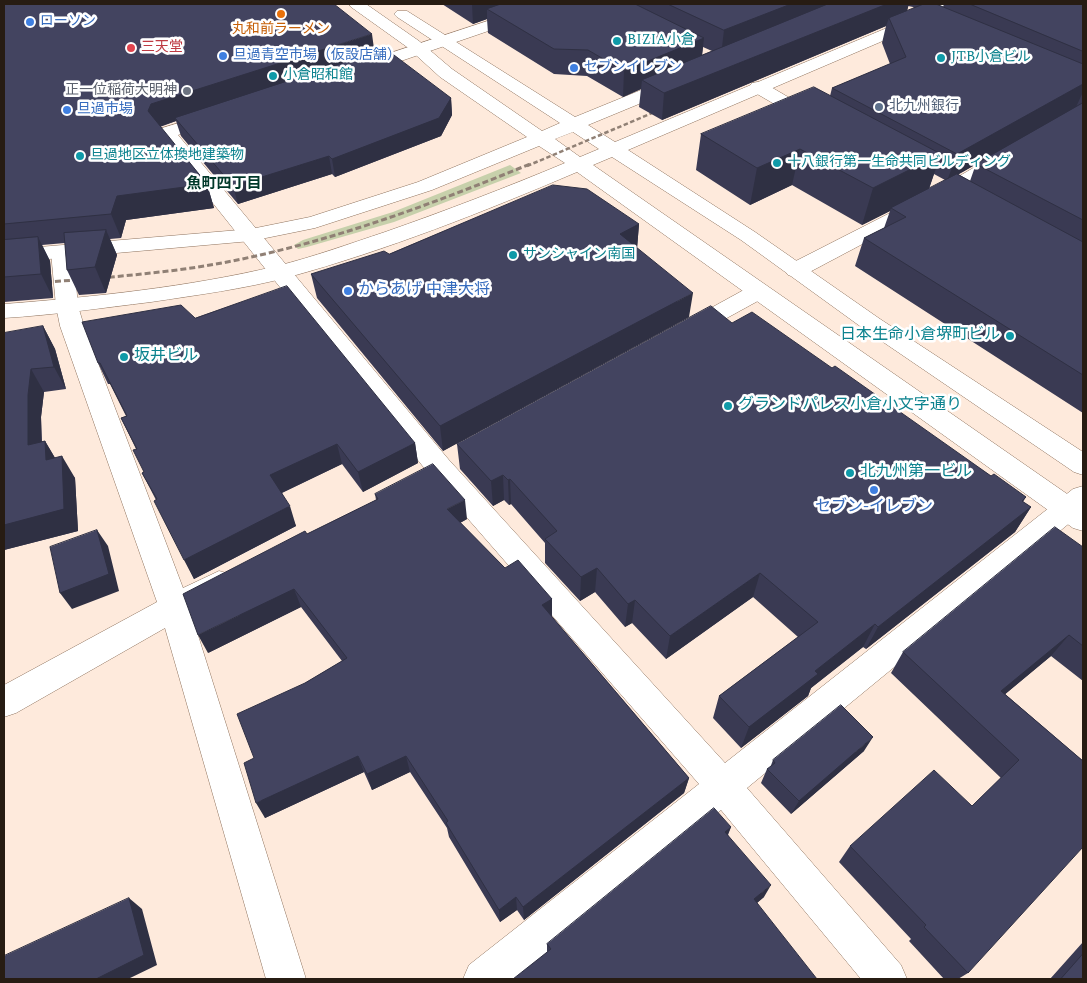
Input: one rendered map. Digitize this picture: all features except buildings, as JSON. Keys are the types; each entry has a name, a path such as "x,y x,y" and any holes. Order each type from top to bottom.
{"street":[{"path":"356,4 420,49 446,73 579,164 758,291 1078,509 483,979"},
{"path":"387,4 443,42 748,236 872,324 1083,465"},
{"path":"348,73 553,4"},
{"path":"4,311 67,306 219,285 281,272 395,236 579,164 957,4"},
{"path":"906,11 948,28"},
{"path":"4,257 251,235 315,222 425,186 693,75"},
{"path":"758,87 832,129"},
{"path":"231,112 166,133 281,272 436,469 724,787 888,979"},
{"path":"796,270 955,196 1023,148"},
{"path":"928,182 955,196"},
{"path":"62,252 67,306 72,326 174,606 286,979"},
{"path":"670,340 758,291"},
{"path":"4,702 174,606 245,569"}],"green space":[{"path":"510,165 521,173 394,222 307,247 298,249 294,245 303,240 393,212"}],"railway":[{"path":"527,166 664,108"},
{"path":"37,283 176,270 262,255 340,234 417,208 530,164"}],"place":[{"name":"丸和前ラーメン","path":"281,14"},
{"name":"ローソン","path":"30,22"},
{"name":"BIZIA小倉","path":"617,41"},
{"name":"三天堂","path":"131,48"},
{"name":"旦過青空市場（仮設店舗）","path":"223,56"},
{"name":"JTB小倉ビル","path":"941,58"},
{"name":"セブンイレブン","path":"574,68"},
{"name":"小倉昭和館","path":"273,76"},
{"name":"正一位稲荷大明神","path":"187,91"},
{"name":"北九州銀行","path":"879,107"},
{"name":"旦過市場","path":"67,110"},
{"name":"旦過地区立体換地建築物","path":"80,156"},
{"name":"十八銀行第一生命共同ビルディング","path":"777,163"},
{"name":"サンシャイン南国","path":"513,255"},
{"name":"からあげ 中津大将","path":"348,291"},
{"name":"日本生命小倉堺町ビル","path":"1010,336"},
{"name":"坂井ビル","path":"124,357"},
{"name":"グランドパレス小倉小文字通り","path":"728,406"},
{"name":"北九州第一ビル","path":"850,473"},
{"name":"セブン-イレブン","path":"874,490"}],"district":[{"name":"魚町四丁目","path":"224,185"}]}
